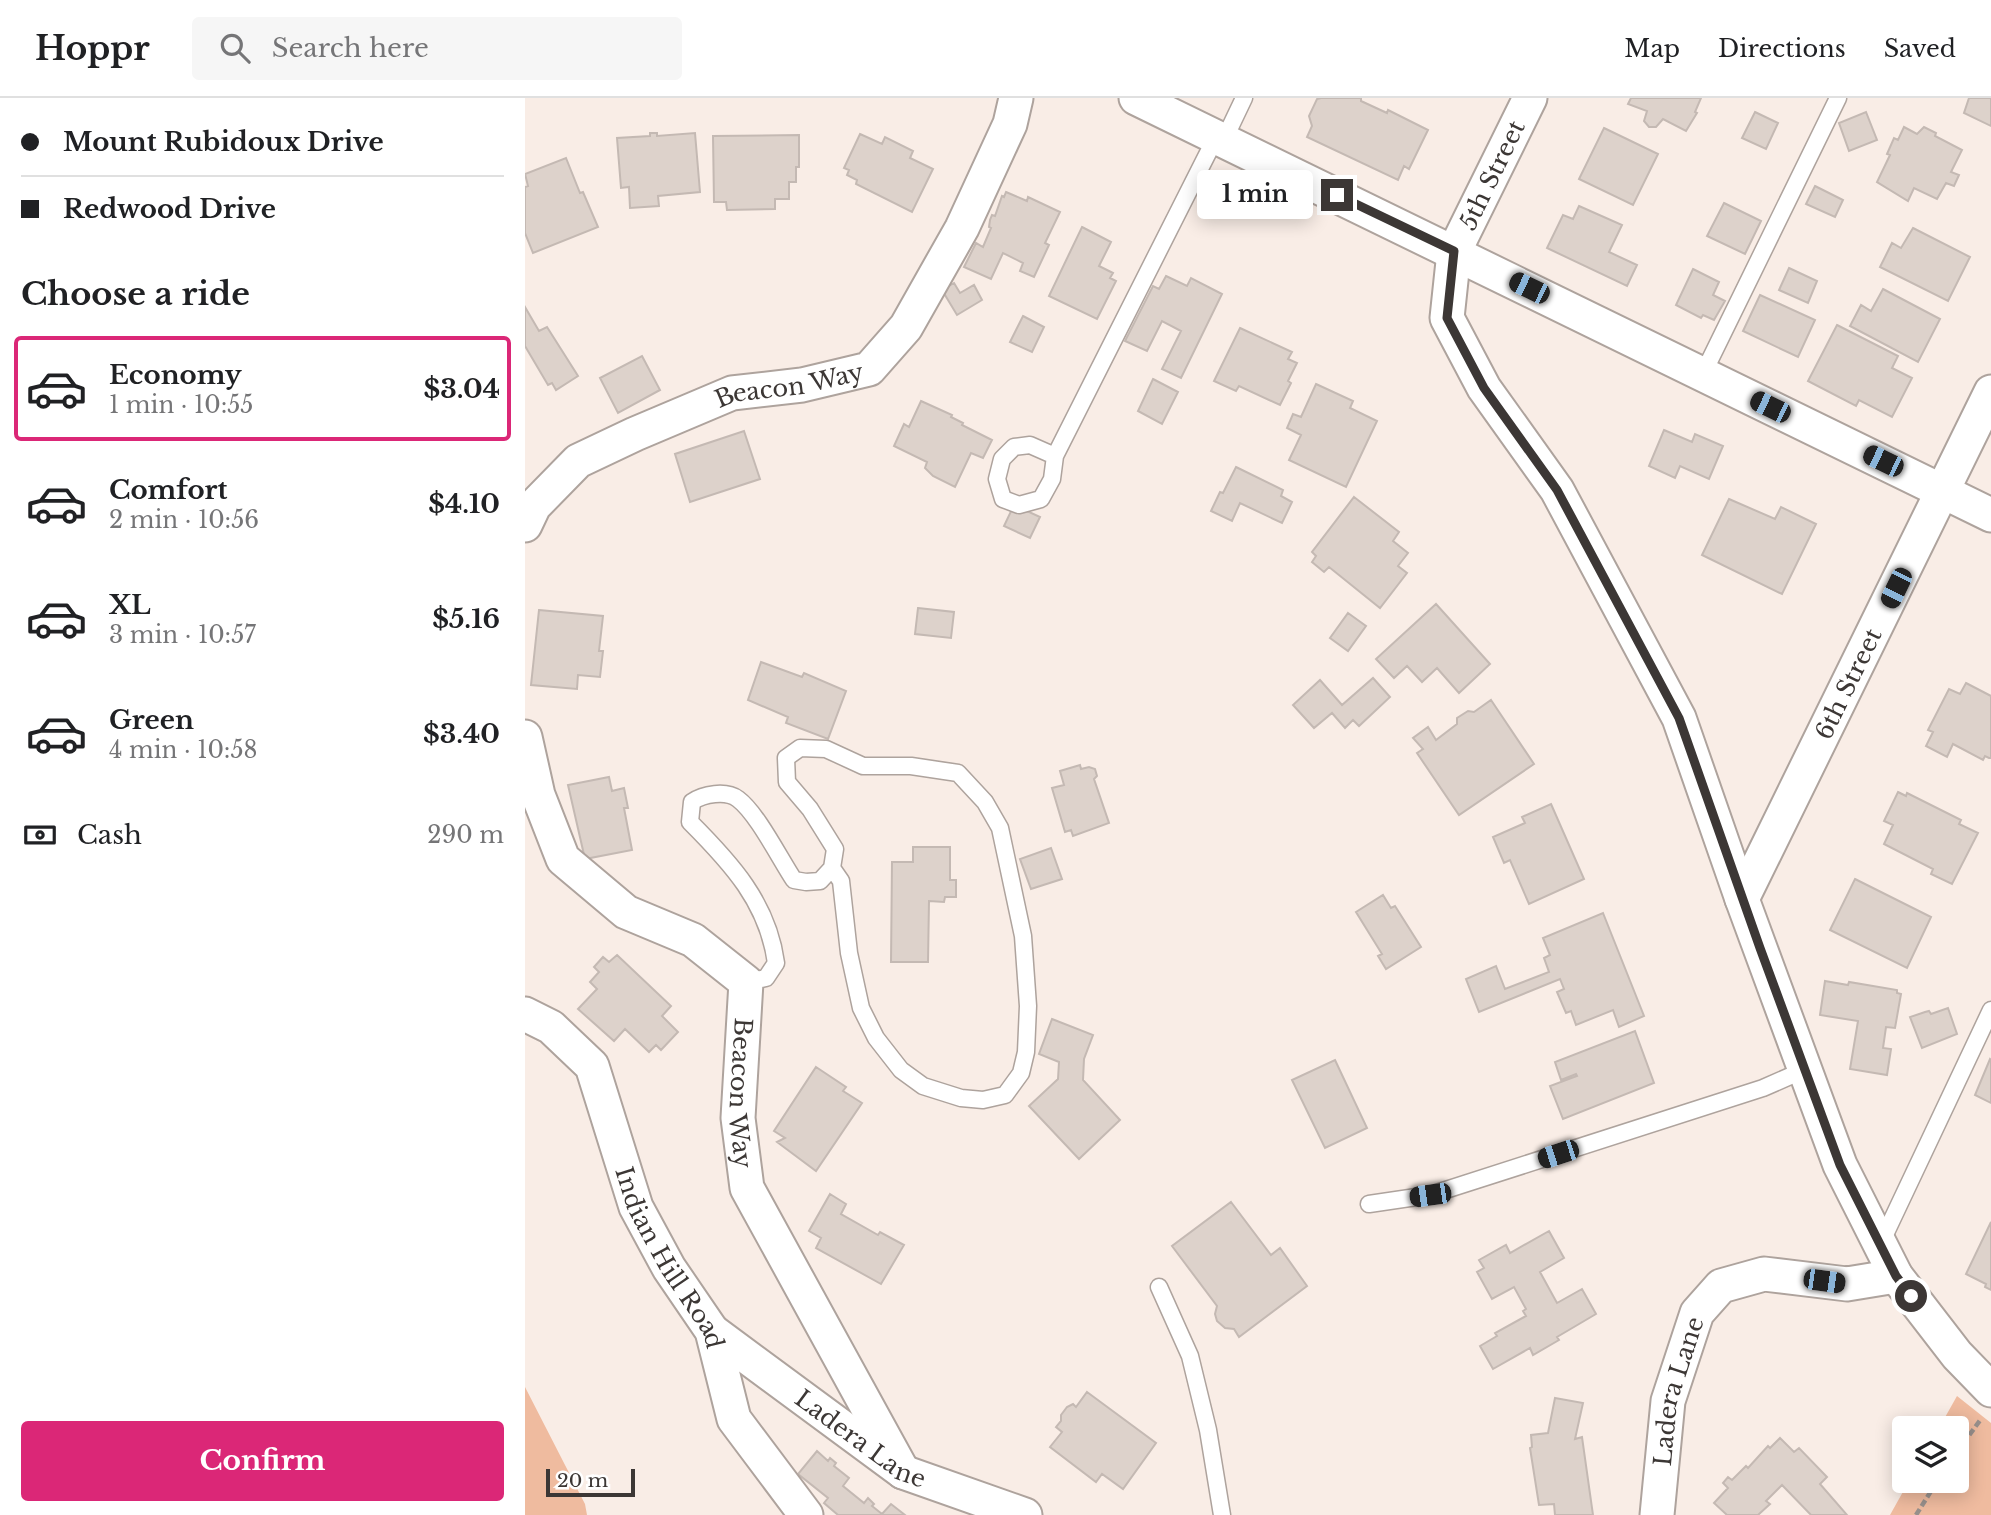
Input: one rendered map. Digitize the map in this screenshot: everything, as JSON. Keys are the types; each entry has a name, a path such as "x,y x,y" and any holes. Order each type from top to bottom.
{"street":[{"name":"Beacon Way","path":"525,525 534,506 578,461 635,434 733,393 802,385 869,369 907,327 962,228 1010,124 1016,98"},
{"path":"1136,98 1991,515"},
{"name":"5th Street","path":"1454,251 1530,98"},
{"path":"1454,251 1447,318 1484,388 1557,490 1679,718 1840,1165 1896,1276 1957,1355 1987,1404"},
{"name":"6th Street","path":"1742,899 1991,392"},
{"name":"Beacon Way","path":"525,737 538,795 563,859 626,912 693,940 746,982 739,1118 747,1188 903,1472"},
{"name":"Indian Hill Road","path":"525,1014 551,1027 592,1066 636,1207 669,1268 712,1331 734,1419 806,1515"},
{"name":"Ladera Lane","path":"1657,1515 1668,1401 1697,1313 1721,1286 1764,1273 1847,1284 1896,1276"},
{"name":"Ladera Lane","path":"712,1331 903,1472 1025,1515"}],"lane":[{"path":"1055,456 1244,98"},
{"path":"1703,373 1838,98"},
{"path":"746,982 766,978 776,963 773,945 759,906 722,854 690,821 692,802 701,796 720,794 737,798 756,820 794,880 820,881 832,868 835,849 810,809 787,782 786,758 800,748 825,749 863,766 911,766 958,773 985,802 1000,828 1023,936 1028,1006 1026,1052 1021,1073 1005,1095 983,1100 961,1098 923,1086 901,1070 876,1038 861,1008 849,953 841,881 832,868"},
{"path":"1880,1245 1991,1010"},
{"path":"1369,1204 1430,1195 1763,1088 1804,1070"},
{"path":"1159,1287 1189,1356 1208,1430 1222,1515"}],"path":[{"path":"1969,1433 1987,1404"},
{"path":"1916,1515 1930,1493"}],"shaded area":[{"path":"525,1387 585,1504 587,1515 525,1515"},
{"path":"1957,1396 1991,1423 1991,1515 1890,1515 1902,1493 1969,1493 1969,1416 1946,1416"}],"building":[{"path":"1361,98 1361,101 1387,113 1388,110 1428,130 1409,169 1404,166 1398,180 1307,137 1312,126 1309,116 1317,99"},
{"path":"1631,98 1701,98 1695,112 1697,113 1686,131 1663,119 1656,127 1649,127 1644,121 1647,111 1628,104"},
{"path":"1969,98 1991,98 1991,126 1964,113"},
{"path":"1755,112 1778,123 1766,149 1742,138"},
{"path":"1866,112 1877,140 1849,151 1839,123"},
{"path":"1904,127 1917,134 1924,127 1962,150 1951,172 1959,175 1954,186 1946,183 1937,199 1914,188 1908,201 1877,182 1890,155 1887,154 1894,138 1898,140"},
{"path":"1604,128 1658,154 1633,205 1579,179"},
{"path":"650,133 657,133 657,136 695,133 700,192 658,196 659,206 630,208 629,187 621,188 617,138 650,136"},
{"path":"860,134 882,144 885,137 913,151 910,158 933,169 912,212 856,184 857,180 847,175 849,170 844,168"},
{"path":"799,135 799,167 796,167 796,182 789,182 789,199 775,199 775,209 727,210 726,202 714,202 713,136"},
{"path":"566,158 598,227 533,253 525,233 525,187 528,186 525,174"},
{"path":"1815,186 1843,200 1835,217 1806,204"},
{"path":"1006,192 1027,201 1028,197 1060,212 1045,243 1049,245 1034,277 1020,271 1023,263 1003,253 991,279 964,267 976,243 983,247 991,228 992,215 995,216"},
{"path":"1724,203 1761,221 1745,254 1707,236"},
{"path":"1579,206 1622,225 1609,252 1637,265 1627,286 1547,248 1563,215 1573,219"},
{"path":"1082,227 1111,242 1099,266 1113,273 1110,278 1116,281 1097,319 1049,296"},
{"path":"1913,228 1970,257 1948,301 1880,267 1892,243 1901,248"},
{"path":"1789,268 1817,281 1808,303 1779,290"},
{"path":"1693,269 1719,282 1713,295 1725,301 1714,320 1703,315 1701,318 1676,305"},
{"path":"1166,276 1187,286 1191,278 1222,294 1181,378 1162,369 1181,331 1162,321 1147,351 1125,341 1153,286 1159,289"},
{"path":"954,283 960,293 974,285 982,300 957,315 942,290"},
{"path":"1883,289 1940,319 1918,362 1850,326 1861,305 1871,311"},
{"path":"1760,295 1815,320 1798,357 1743,331"},
{"path":"525,307 539,331 547,327 578,376 556,390 552,383 548,385 525,346"},
{"path":"1023,316 1044,327 1032,352 1010,342"},
{"path":"1837,325 1898,356 1892,368 1912,378 1892,417 1859,400 1856,406 1808,381"},
{"path":"1240,328 1292,352 1288,359 1297,363 1280,405 1239,386 1236,391 1214,381"},
{"path":"642,356 660,390 618,413 600,378"},
{"path":"1153,379 1178,392 1162,424 1138,411"},
{"path":"1316,384 1353,401 1350,408 1377,421 1346,487 1289,460 1301,435 1287,428 1293,414 1301,417"},
{"path":"921,401 952,415 951,417 963,423 962,425 992,440 983,458 971,453 955,487 933,476 925,468 927,462 894,446 904,424 909,427"},
{"path":"1664,430 1692,442 1695,434 1723,446 1709,479 1680,466 1675,478 1649,466"},
{"path":"744,431 760,479 690,502 675,454"},
{"path":"1236,467 1283,490 1281,496 1292,502 1282,523 1240,503 1232,521 1211,511"},
{"path":"1354,497 1399,532 1393,541 1408,553 1398,566 1407,573 1380,608 1329,567 1324,572 1312,562 1316,556 1312,552"},
{"path":"1729,499 1775,519 1781,507 1816,524 1782,594 1702,555"},
{"path":"1014,505 1040,517 1030,538 1004,526"},
{"path":"1436,604 1490,664 1459,693 1437,668 1422,682 1407,666 1394,678 1376,659"},
{"path":"918,608 954,612 951,638 915,634"},
{"path":"539,610 603,616 599,651 603,651 600,677 578,675 577,689 531,685"},
{"path":"1348,613 1366,626 1348,651 1330,638"},
{"path":"761,662 802,677 804,673 846,691 828,739 786,723 788,717 748,700"},
{"path":"1373,678 1390,697 1359,726 1353,720 1345,728 1332,713 1314,728 1293,705 1320,680 1342,705"},
{"path":"1966,683 1991,696 1991,758 1985,756 1983,760 1953,744 1947,757 1926,746 1933,732 1928,730 1949,689 1960,694"},
{"path":"1491,700 1534,764 1459,815 1417,753 1423,749 1413,738 1428,727 1436,740 1457,724 1457,718 1468,711 1474,712"},
{"path":"1080,765 1081,769 1095,769 1097,776 1094,779 1109,823 1073,836 1071,830 1065,832 1052,788 1064,785 1060,771"},
{"path":"609,777 612,791 624,788 628,808 624,808 632,850 585,859 568,785"},
{"path":"1898,792 1906,796 1907,793 1961,820 1959,824 1978,833 1952,884 1931,874 1933,869 1884,844 1893,825 1884,821"},
{"path":"1551,804 1584,879 1529,904 1510,860 1504,863 1493,837 1525,823 1522,817"},
{"path":"913,847 950,847 950,880 956,880 956,897 945,897 944,902 929,901 928,962 891,962 892,862 913,862"},
{"path":"1051,848 1062,879 1031,889 1020,859"},
{"path":"1855,879 1931,917 1907,968 1830,930"},
{"path":"1383,895 1391,908 1395,906 1421,947 1386,969 1378,956 1382,954 1356,912"},
{"path":"1603,913 1644,1016 1619,1027 1613,1010 1576,1025 1571,1011 1566,1013 1557,992 1564,989 1560,979 1479,1012 1466,979 1496,966 1505,989 1549,972 1544,958 1550,955 1543,938"},
{"path":"617,955 671,1006 662,1016 678,1032 661,1050 656,1045 649,1052 625,1029 614,1041 578,1009 597,989 590,982 599,972 594,967 603,957 609,962"},
{"path":"1825,981 1897,990 1897,993 1901,994 1895,1028 1886,1027 1883,1048 1891,1049 1887,1075 1850,1069 1858,1021 1820,1015"},
{"path":"1948,1008 1957,1034 1922,1048 1910,1017"},
{"path":"1052,1019 1093,1035 1084,1059 1083,1080 1120,1120 1079,1159 1029,1106 1058,1079 1059,1062 1039,1054"},
{"path":"1635,1031 1654,1083 1563,1119 1550,1086 1577,1076 1576,1074 1561,1080 1555,1062"},
{"path":"1335,1060 1367,1128 1325,1148 1292,1080"},
{"path":"1991,1060 1991,1103 1975,1095"},
{"path":"816,1067 846,1087 843,1091 862,1103 816,1171 777,1142 785,1138 774,1131"},
{"path":"830,1194 846,1204 841,1214 878,1235 880,1232 904,1245 881,1284 816,1248 821,1238 809,1231"},
{"path":"1231,1202 1271,1255 1280,1248 1307,1286 1239,1337 1234,1329 1225,1328 1217,1321 1217,1306 1172,1246"},
{"path":"1991,1222 1991,1290 1985,1287 1986,1284 1966,1274"},
{"path":"1549,1231 1564,1258 1540,1272 1557,1303 1582,1289 1596,1314 1533,1355 1530,1348 1493,1369 1480,1346 1497,1336 1495,1333 1526,1316 1523,1311 1526,1309 1514,1287 1492,1299 1477,1272 1484,1268 1479,1260 1506,1245 1510,1253"},
{"path":"1087,1392 1156,1443 1123,1489 1102,1474 1096,1482 1050,1447 1062,1432 1056,1427 1061,1421 1061,1415 1067,1407 1073,1404 1076,1407"},
{"path":"1555,1398 1583,1403 1575,1439 1582,1437 1593,1515 1555,1515 1554,1504 1539,1505 1530,1448 1531,1435 1548,1433"},
{"path":"1780,1438 1794,1452 1799,1448 1827,1477 1820,1484 1847,1515 1811,1515 1782,1485 1766,1501 1770,1504 1758,1515 1727,1515 1714,1503 1728,1488 1723,1483 1728,1477 1732,1480 1746,1466 1748,1468 1768,1446 1770,1448"},
{"path":"817,1451 828,1461 830,1458 836,1463 834,1466 849,1478 843,1486 864,1503 868,1498 874,1504 872,1506 882,1514 891,1504 905,1515 838,1515 824,1503 828,1498 798,1474"}],"route":[{"path":"1337,195 1454,251 1447,318 1484,388 1557,490 1679,718 1840,1165 1896,1276 1911,1296"}]}
